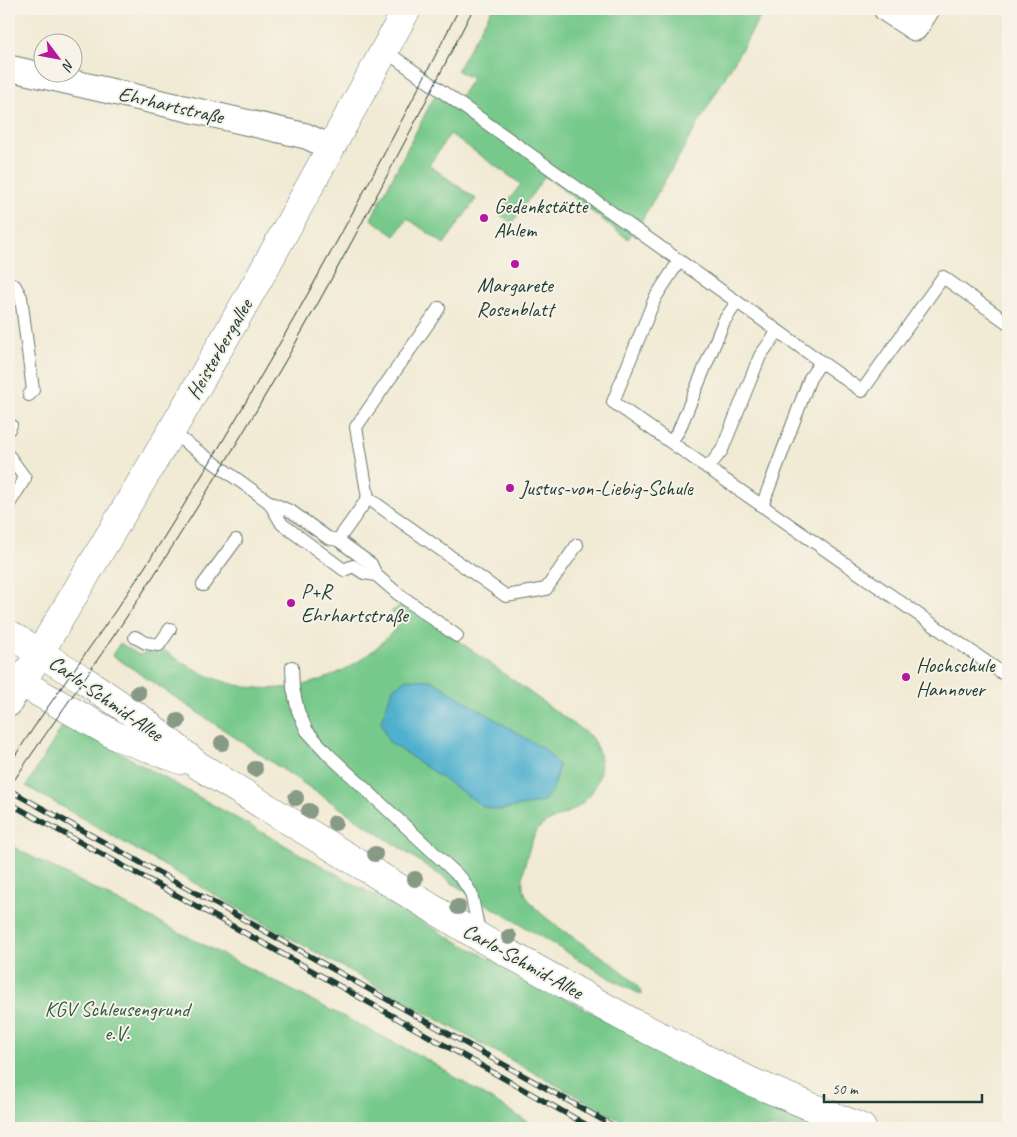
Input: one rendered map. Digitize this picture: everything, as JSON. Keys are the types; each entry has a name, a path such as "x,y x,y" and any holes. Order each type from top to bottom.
{"main road":[{"name":"Heisterbergallee","path":"13,688 40,652 171,432 261,275 406,9"},
{"name":"Carlo-Schmid-Allee","path":"9,634 40,652 144,721 199,766 480,938 632,1022 735,1073 862,1128"},
{"name":"Carlo-Schmid-Allee","path":"13,688 118,737 199,766"}],"street":[{"path":"886,9 915,28 927,9"},
{"name":"Ehrhartstraße","path":"9,68 306,136 330,147"}],"lane":[{"path":"384,50 862,391 943,277 1008,323"},
{"path":"679,261 655,298 613,402 1008,677"},
{"path":"9,282 15,286 21,298 33,390 29,395"},
{"path":"671,442 679,430 724,321 737,302"},
{"path":"439,308 356,427 368,498 506,596 546,589 577,545"},
{"path":"708,468 722,450 760,356 778,331"},
{"path":"762,506 810,378 821,362"},
{"path":"171,432 269,502 292,512 328,538 338,540 371,564 376,575 397,593 457,636"},
{"path":"9,456 25,478 9,504"},
{"path":"338,540 368,498"},
{"path":"269,502 282,524 344,570 353,566 364,574 376,575"},
{"path":"203,585 236,540"},
{"path":"135,637 146,644 159,644 170,630"},
{"path":"292,667 293,688 298,711 307,731 328,754 462,879 471,892 480,938"}],"green space":[{"path":"492,9 765,9 640,223 628,239 545,176 512,223 499,214 521,184 450,134 429,165 476,199 444,244 407,218 395,236 371,219 435,95 453,107 472,79 457,70"},
{"path":"398,607 415,609 590,736 599,756 599,777 595,786 582,803 573,810 544,824 537,831 527,858 523,874 523,886 529,900 542,914 620,969 634,982 642,995 613,980 458,887 112,655 120,643 139,655 162,649 206,675 222,681 248,687 298,686 322,679 345,669 366,656 402,620 391,612"},
{"path":"65,722 456,941 796,1119 818,1128 634,1128 281,933 26,786"},
{"name":"KGV Schleusengrund e.V.","path":"9,845 426,1059 537,1128 9,1128"}],"water":[{"path":"407,679 431,680 547,751 559,766 553,789 543,802 499,810 484,807 388,741 381,721 393,688"}],"tram line":[{"path":"9,765 154,553 235,420 313,285 459,9"},
{"path":"9,788 137,601 255,413 352,242 473,9"}],"railway":[{"path":"9,790 617,1128"},
{"path":"9,803 592,1128"}],"place":[{"name":"Gedenkstätte Ahlem","path":"484,218"},
{"name":"Margarete Rosenblatt","path":"515,264"},
{"name":"Justus-von-Liebig-Schule","path":"510,488"},
{"name":"P+R Ehrhartstraße","path":"291,603"},
{"name":"Hochschule Hannover","path":"906,677"}]}
